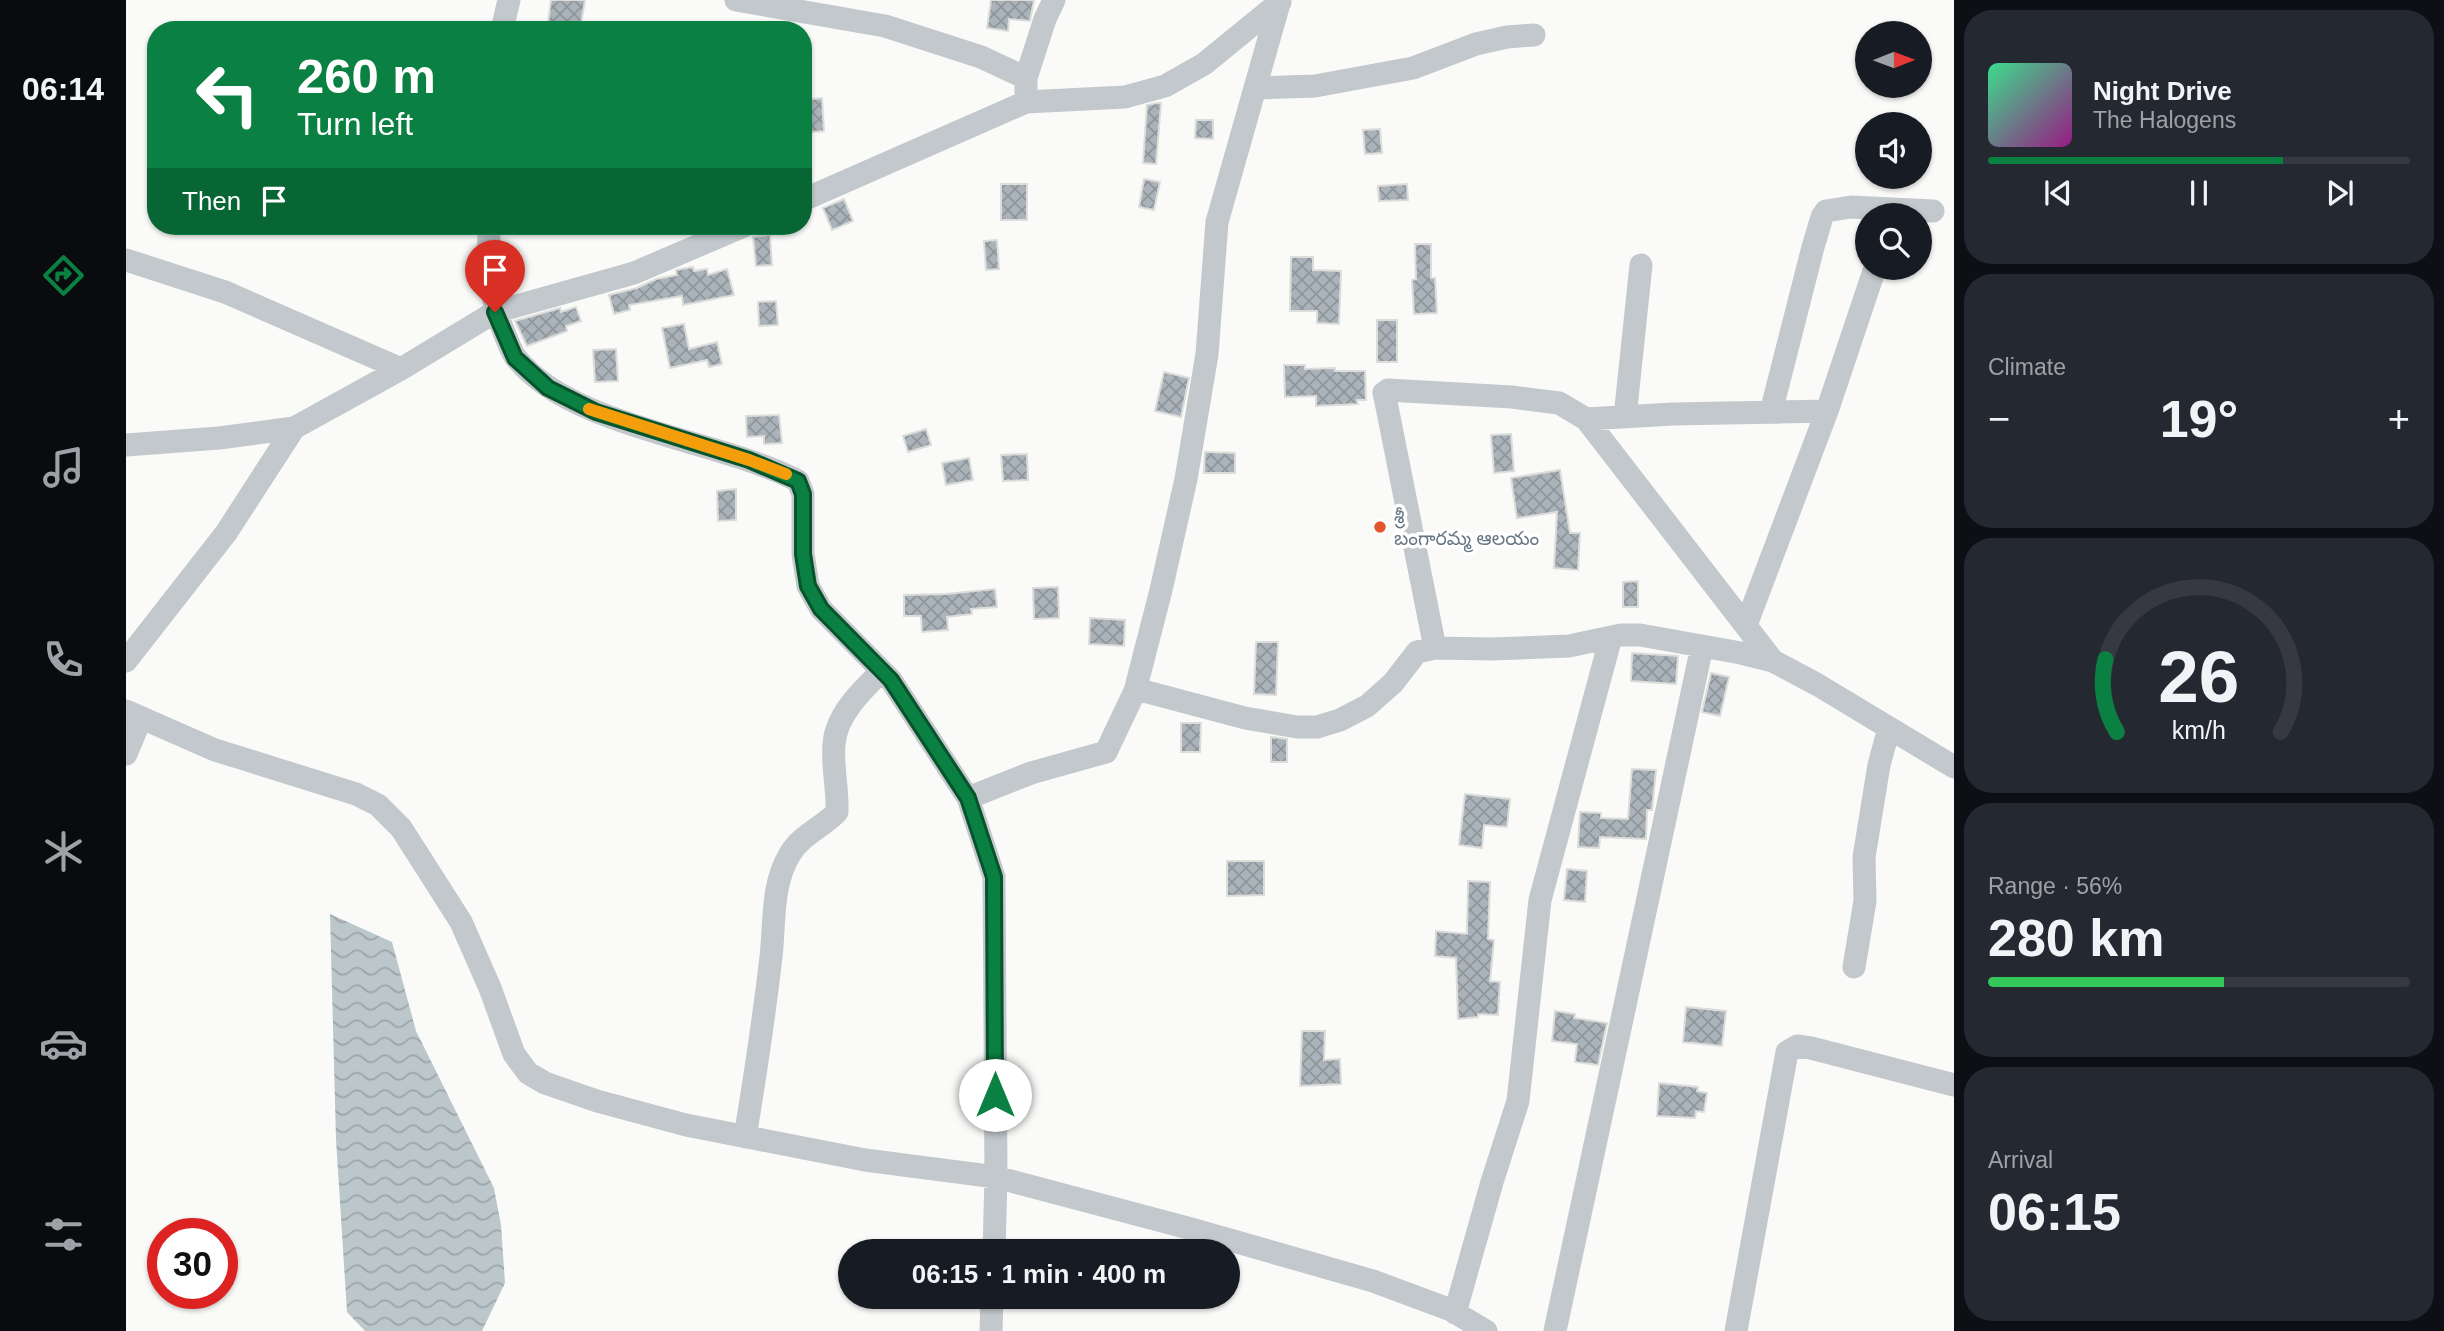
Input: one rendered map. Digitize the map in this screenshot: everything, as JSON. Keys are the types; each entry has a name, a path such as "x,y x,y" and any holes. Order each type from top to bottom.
{"street":[{"path":"504,21 509,0"},
{"path":"736,0 885,26 981,57 1026,78"},
{"path":"1026,102 1026,78 1054,0"},
{"path":"968,798 1031,773 1106,752 1136,689 1186,480 1207,354 1217,222 1280,1"},
{"path":"812,196 1026,102 1125,97 1166,86 1204,64 1280,1"},
{"path":"1255,89 1315,86 1413,68 1476,44 1507,37 1534,35"},
{"path":"1771,412 1822,217 1826,211 1837,208 1855,209"},
{"path":"489,235 489,286 495,312 515,358 548,388 596,412 749,460 798,481 803,494 803,554 808,586 821,609 891,680 968,798 994,877 996,1177 993,1239"},
{"path":"126,445 219,438 294,428 401,369 495,312 634,273 723,235"},
{"path":"126,260 225,292 401,369"},
{"path":"1625,417 1641,265"},
{"path":"1746,625 1826,411 1871,280"},
{"path":"1435,648 1385,391 1559,402 1586,419 1773,661"},
{"path":"1586,419 1826,411"},
{"path":"126,661 226,533 294,428"},
{"path":"1136,689 1245,718 1297,727 1317,727 1367,706 1393,683 1418,652 1435,648 1569,646 1620,635 1640,635 1773,661 1954,767"},
{"path":"1455,1313 1518,1101 1540,900 1611,637"},
{"path":"1555,1331 1700,656 1705,648"},
{"path":"745,1137 770,965 774,906 781,872 790,853 801,840 828,822 837,812 834,743 848,709 859,693 882,671"},
{"path":"126,754 133,715 215,750 356,794 378,805 401,828 461,922 490,988 514,1054 528,1073 545,1083 597,1101 686,1125 865,1160 996,1177 1373,1280 1455,1313 1486,1331"},
{"path":"1854,967 1865,901 1864,857 1879,765 1889,728"},
{"path":"1736,1331 1787,1052 1797,1046 1811,1048 1954,1085"},
{"path":"991,1331 992,1309"}],"water":[{"path":"330,914 392,942 416,1031 494,1188 501,1225 505,1283 482,1331 365,1331 347,1312 336,1139"}],"building":[{"path":"551,0 585,0 582,21 548,21"},
{"path":"991,0 1034,0 1030,21 1009,19 1008,31 987,28"},
{"path":"822,98 824,131 812,132 812,99"},
{"path":"1161,103 1156,164 1143,163 1147,105"},
{"path":"1196,120 1213,120 1213,139 1195,138"},
{"path":"1380,129 1382,153 1365,154 1363,130"},
{"path":"1144,179 1160,182 1154,210 1139,207"},
{"path":"1001,184 1027,184 1027,220 1001,220"},
{"path":"1407,184 1408,200 1379,201 1378,186"},
{"path":"844,199 853,221 832,230 823,208"},
{"path":"770,235 772,265 756,266 753,237"},
{"path":"997,240 999,269 986,270 984,241"},
{"path":"1415,244 1431,244 1431,278 1435,278 1437,313 1414,314 1412,280 1416,279"},
{"path":"1291,257 1313,257 1313,270 1341,271 1339,324 1317,323 1317,311 1290,311"},
{"path":"693,267 694,271 707,269 708,275 727,269 734,295 683,305 682,296 629,305 630,310 614,314 609,295 677,275 676,270"},
{"path":"776,301 778,325 759,326 758,302"},
{"path":"576,307 581,321 566,326 567,331 527,346 515,321 560,308 561,312"},
{"path":"1377,320 1397,320 1397,362 1377,362"},
{"path":"684,324 689,349 717,342 722,364 709,367 707,360 670,368 662,328"},
{"path":"616,349 618,381 595,382 593,350"},
{"path":"1284,365 1305,365 1305,369 1365,371 1366,400 1357,400 1358,404 1316,406 1316,396 1285,397"},
{"path":"1164,372 1189,378 1181,417 1155,411"},
{"path":"779,415 782,443 764,444 764,436 747,437 746,416"},
{"path":"926,429 931,445 908,452 903,436"},
{"path":"1511,434 1514,471 1494,473 1491,435"},
{"path":"1205,452 1235,453 1235,473 1204,473"},
{"path":"1027,454 1028,480 1003,481 1001,455"},
{"path":"969,458 973,480 946,485 942,463"},
{"path":"1560,470 1570,533 1580,533 1578,570 1554,568 1557,512 1517,518 1511,478"},
{"path":"736,489 736,520 718,521 717,491"},
{"path":"1638,581 1638,607 1623,607 1623,582"},
{"path":"1058,587 1059,618 1034,619 1033,588"},
{"path":"995,589 997,607 971,609 972,614 947,617 948,630 922,632 921,616 904,616 904,595"},
{"path":"1090,618 1125,620 1124,646 1089,644"},
{"path":"1256,642 1278,642 1276,695 1254,694"},
{"path":"1632,653 1678,656 1676,684 1631,681"},
{"path":"1711,673 1729,677 1720,716 1702,712"},
{"path":"1181,723 1201,723 1200,752 1181,752"},
{"path":"1271,737 1287,739 1287,762 1271,762"},
{"path":"1632,769 1656,770 1652,810 1647,810 1646,839 1600,837 1599,848 1578,847 1580,812 1601,813 1601,818 1628,819"},
{"path":"1465,794 1510,799 1507,827 1484,825 1482,848 1459,845"},
{"path":"1227,861 1264,861 1264,895 1227,896"},
{"path":"1567,869 1587,871 1585,902 1564,900"},
{"path":"1468,881 1490,882 1488,939 1494,940 1490,981 1500,982 1498,1015 1478,1014 1478,1017 1458,1019 1456,958 1435,956 1436,931 1467,934"},
{"path":"1686,1007 1726,1011 1722,1046 1683,1042"},
{"path":"1555,1011 1575,1014 1574,1018 1607,1023 1598,1065 1575,1062 1577,1044 1552,1041"},
{"path":"1302,1031 1325,1031 1324,1060 1340,1059 1341,1084 1300,1086"},
{"path":"1659,1083 1698,1087 1697,1091 1707,1093 1704,1112 1696,1111 1695,1118 1657,1116"}],"slow traffic":[{"path":"589,409 786,474"}],"place":[{"name":"శ్రీ బంగారమ్మ ఆలయం","path":"1380,527"}],"route":[{"path":"495,312 515,358 548,388 596,412 749,460 798,481 803,494 803,554 808,586 821,609 891,680 968,798 994,877 995,1095"}]}
